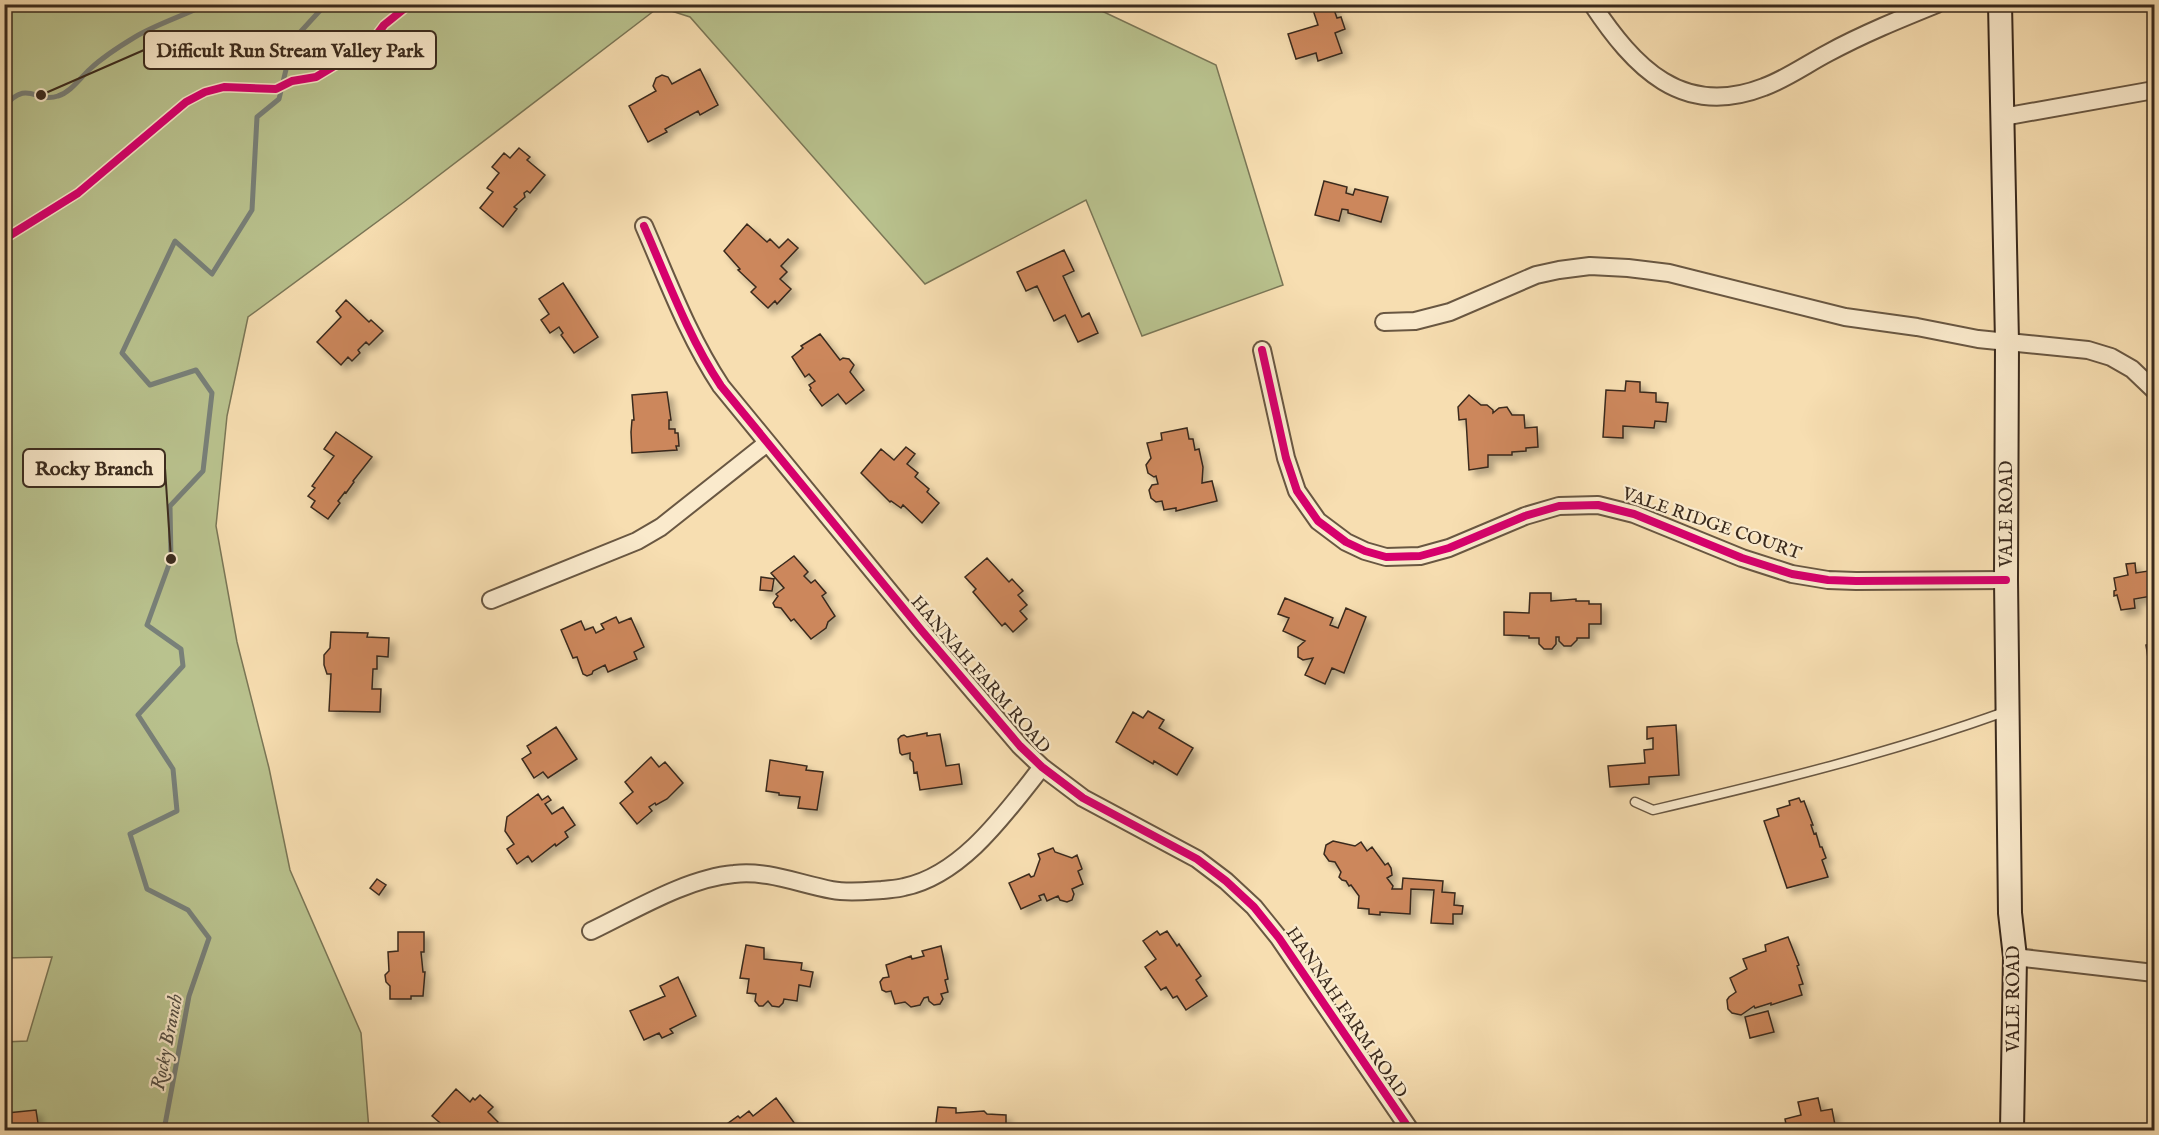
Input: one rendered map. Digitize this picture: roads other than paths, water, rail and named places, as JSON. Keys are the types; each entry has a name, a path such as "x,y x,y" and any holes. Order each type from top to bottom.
{"main road":[{"name":"VALE ROAD","path":"2000,4 2007,342 2006,580 2010,913 2015,957 2012,1131"}],"street":[{"path":"1592,4 1627,51 1648,72 1666,85 1703,96 1731,96 1766,87 1870,33 1937,4"},
{"path":"2002,117 2154,90"},
{"name":"HANNAH FARM ROAD","path":"644,226 688,328 721,386 952,666 1020,746 1042,767 1083,798 1197,859 1226,881 1254,907 1279,938 1410,1131"},
{"path":"1384,322 1415,321 1450,312 1536,275 1559,270 1599,267 1628,268 1669,273 1845,316 1978,339 2088,350 2110,357 2132,369 2154,390"},
{"name":"VALE RIDGE COURT","path":"1262,350 1286,458 1297,491 1318,521 1346,542 1365,551 1386,557 1420,556 1449,548 1525,516 1559,506 1598,505 1634,514 1742,558 1792,574 1828,580 1856,581 2006,580"},
{"path":"491,600 637,541 661,527 767,443"},
{"path":"591,931 688,885 711,877 735,873 784,878 840,891 871,891 905,887 929,879 950,867 969,851 1007,812 1042,767"},
{"path":"2015,957 2154,973"}],"lane":[{"path":"1635,802 1653,810 1783,780 1950,732 2007,711"}],"waterway":[{"path":"4,107 19,94 26,93 50,98 63,94 100,60 129,40 207,4"},
{"name":"Rocky Branch","path":"164,1130 189,996 209,938 188,910 147,889 130,834 177,811 173,769 138,715 183,666 181,649 147,625 171,559 170,506 203,471 212,393 196,370 150,385 122,353 175,241 212,274 252,210 257,117 279,99 293,40 326,4"}],"place":[{"name":"Difficult Run Stream Valley Park","path":"41,95"},
{"name":"Rocky Branch","path":"171,559"}]}
